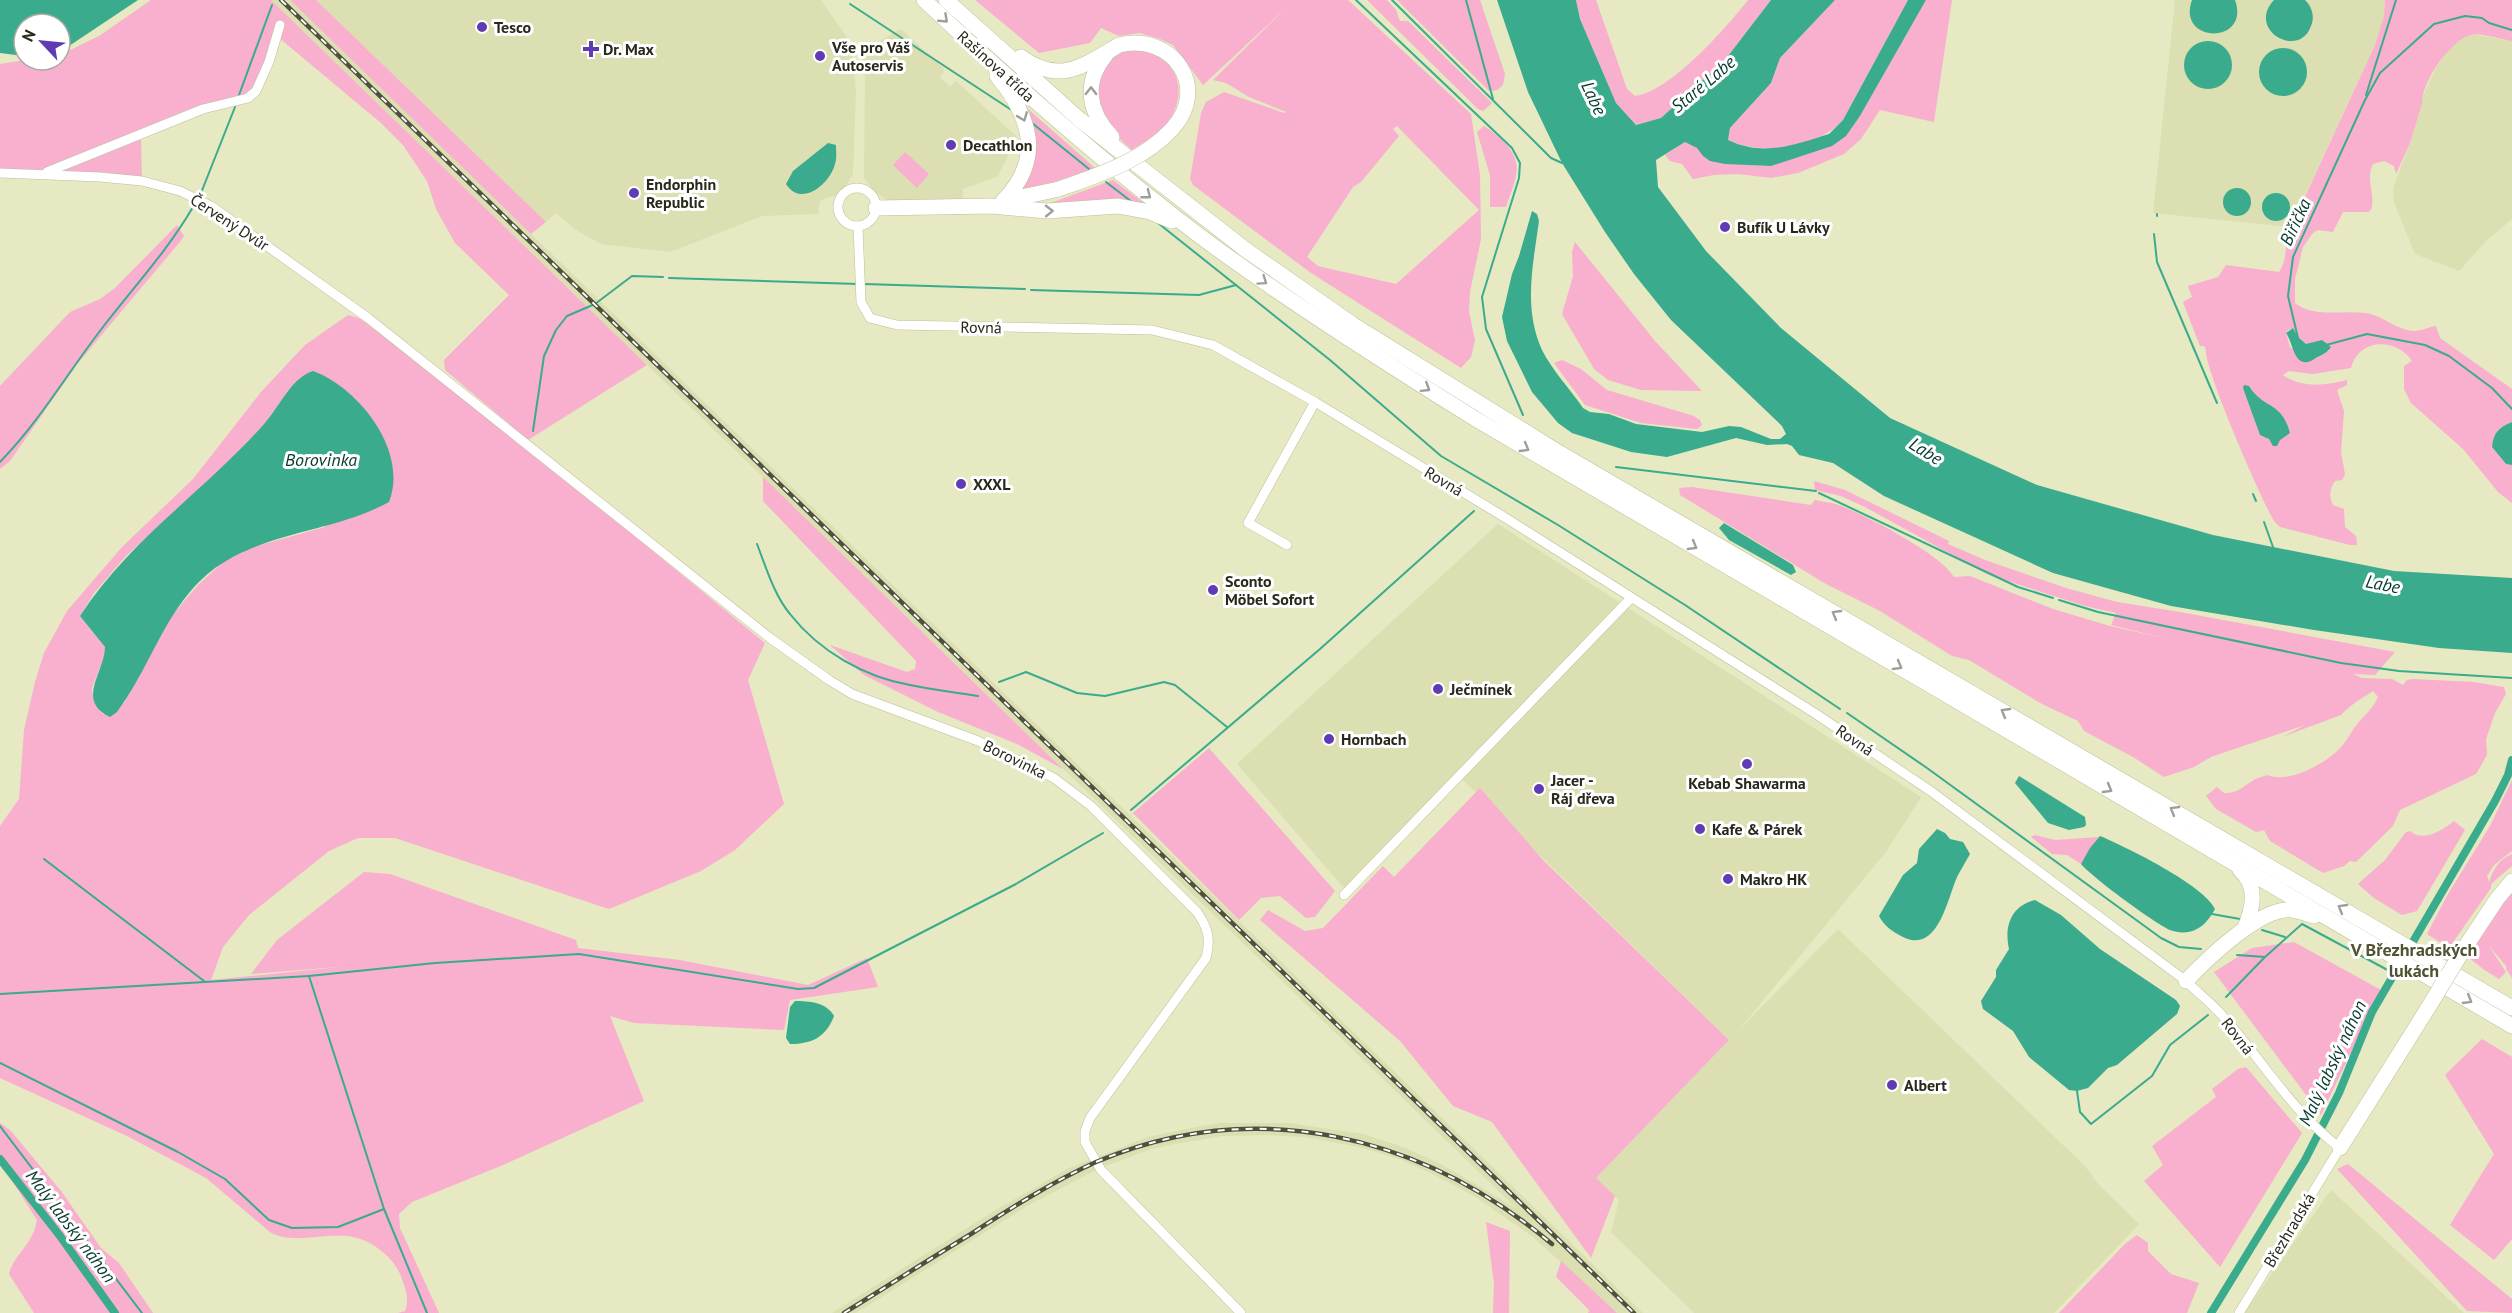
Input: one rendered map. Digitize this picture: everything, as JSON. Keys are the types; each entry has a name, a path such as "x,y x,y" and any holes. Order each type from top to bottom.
{"main road":[{"name":"Rašínova třída","path":"924,0 1070,131 1215,247"},
{"name":"Rašínova třída","path":"946,0 1079,119 1146,171"},
{"path":"876,208 997,203 1059,189 1107,171 1137,156 1170,132 1188,101 1185,74 1173,58 1157,47 1138,42 1115,48 1078,68 1068,71 1048,71 1030,63 997,37 971,22"},
{"path":"964,37 1011,94 1027,126 1029,149 1027,162 1018,183 997,203"},
{"path":"1115,48 1096,68 1091,81 1092,106 1106,131 1146,171 1246,250 1352,324 1548,446 2512,1008"},
{"path":"997,203 1047,211 1126,206 1163,217 1215,247 1349,338 1474,418 2512,1026"},
{"path":"2196,841 2231,864 2248,879 2253,894 2246,925"},
{"path":"2340,1148 2460,955 2497,899 2512,881"},
{"path":"2186,981 2246,925 2281,911 2292,910 2319,918 2351,932"},
{"path":"2431,959 2512,1000"}],"street":[{"path":"42,174 203,109 248,98 256,91 269,62 280,25"},
{"name":"Červený Dvůr","path":"0,173 122,178 180,191 211,206 368,318 770,638"},
{"path":"850,189 862,189 872,196 876,208 872,218 858,226 847,224 840,215 838,204 844,192 850,189"},
{"name":"Rovná","path":"858,226 861,302 867,314 875,320 888,324 1152,330 1189,337 1213,345 1315,402 1509,520 1807,708 1923,786 2186,981 2220,1013 2276,1084 2313,1125 2340,1148"},
{"path":"1287,545 1248,524 1315,402"},
{"path":"1344,895 1631,598"},
{"name":"Borovinka","path":"770,638 852,694 978,741 1024,762 1063,784 1091,806 1188,902 1204,922 1209,944 1206,958 1090,1118 1084,1137 1091,1155 1106,1176 1241,1313"},
{"name":"Březhradská","path":"2239,1313 2340,1148"}],"shaded area":[{"path":"151,0 271,0 647,365 528,440 445,370 444,360 509,295 455,243 436,209 427,181 403,145 381,123 278,37 259,88 141,136 142,181 0,173 0,64 12,62 12,72 72,72 72,49 99,36"},
{"path":"271,0 290,0 1643,1313 1617,1313 1532,1236 1474,1196 1435,1175 1399,1159 1359,1147 1305,1137 1266,1135 1222,1136 1175,1144 1151,1149 1098,1169 1027,1206 856,1313 832,1313 994,1211 1069,1168 1148,1137 1221,1123 1288,1123 1363,1134 1403,1147 1441,1164 1516,1208"},
{"path":"290,0 316,0 546,222 531,234"},
{"path":"316,0 821,0 846,36 853,61 856,91 853,174 845,187 837,194 820,201 818,214 762,216 670,252 601,244 576,230 556,213 546,222"},
{"path":"975,0 1348,0 1471,114 1480,175 1481,239 1470,292 1469,311 1475,341 1471,357 1461,368 1311,273 1193,185 1190,179 1201,113 1206,102 1224,92 1286,112 1249,97 1226,83 1213,80 1287,7 1203,85 1173,45 1140,33 1119,36 1101,28 1090,43 1039,53","holes":["1397,126 1479,210 1396,284 1318,266 1307,257 1353,187 1361,182 1399,136 1393,129"]},
{"path":"1367,0 1387,0 1396,10 1400,21 1408,21 1492,103 1483,111 1478,109"},
{"path":"1397,0 1480,0 1505,74 1503,85 1497,90 1489,91"},
{"path":"1576,0 1596,0 1627,89 1635,96 1664,84 1680,71 1712,41 1748,0 1771,0 1725,60 1661,118 1636,125 1616,103 1580,19"},
{"path":"1835,0 1908,0 1843,120 1832,130 1819,137 1789,146 1756,148 1728,140 1730,128 1771,83 1780,58"},
{"path":"1926,0 1952,0 1934,122 1880,110 1861,139 1844,154 1798,173 1771,178 1738,174 1693,179 1682,164 1670,161 1665,155 1685,142 1698,148 1703,156 1749,165 1771,166 1846,136 1860,116"},
{"path":"2175,0 2385,0 2384,16 2375,45 2290,227 2153,213"},
{"path":"2385,0 2512,0 2512,41 2475,34 2463,39 2446,53 2426,85 2410,143 2396,174 2394,166 2384,161 2373,164 2370,175 2371,210 2343,212 2333,232 2318,230 2303,247 2295,279 2295,303 2302,308 2319,312 2371,314 2407,330 2417,331 2436,326 2440,338 2512,389 2512,422 2498,431 2492,447 2506,464 2512,465 2512,503 2498,492 2463,449 2411,403 2404,389 2404,366 2412,361 2405,353 2388,345 2369,346 2355,358 2351,368 2313,374 2289,371 2283,375 2306,384 2347,380 2347,385 2337,390 2344,411 2341,453 2345,474 2342,480 2335,481 2330,496 2333,505 2344,509 2345,527 2356,536 2357,545 2350,545 2280,527 2274,521 2234,433 2213,379 2206,349 2200,346 2183,302 2192,297 2188,286 2218,277 2226,265 2279,272 2286,252 2284,232 2291,227 2375,45 2384,16","holes":["2293,328 2306,344 2314,343 2330,350 2313,360 2290,347 2286,333","2249,386 2260,399 2282,415 2290,433 2279,440 2248,399 2243,388"]},
{"path":"901,29 945,70 940,77 950,87 956,81 1017,137 998,176 963,189 962,200 888,201 875,192 864,178 865,69 862,51"},
{"path":"2471,34 2512,41 2512,219 2486,241 2459,271 2415,254 2394,202 2393,188 2410,143 2422,98 2435,70 2449,47"},
{"path":"1128,50 1142,51 1165,61 1177,80 1179,91 1177,104 1168,122 1153,136 1132,150 1106,123 1096,97 1098,80 1110,58"},
{"path":"1019,101 1095,168 1018,194 1031,168 1035,148"},
{"path":"1484,126 1503,141 1514,157 1515,180 1506,207 1490,207 1490,175 1477,132"},
{"path":"905,152 929,174 917,188 893,165"},
{"path":"1113,180 1150,208 1037,208"},
{"path":"177,225 184,236 179,243 78,363 10,461 0,469 0,386 70,312 100,299 115,288"},
{"path":"1575,242 1655,341 1702,391 1641,390 1608,380 1594,369 1562,314 1573,276 1572,252"},
{"path":"348,315 359,318 482,411 765,643 748,680 784,804 735,850 701,871 609,909 395,838 358,838 329,851 249,915 223,947 211,980 339,967 251,974 277,940 364,872 390,874 576,940 578,948 680,960 808,985 867,958 878,987 790,1000 784,1030 634,1023 610,1016 644,1101 503,1165 412,1202 399,1214 400,1228 439,1313 398,1313 405,1311 407,1302 401,1276 390,1259 370,1243 341,1236 299,1238 271,1233 206,1178 129,1137 0,1078 0,826 19,799 24,730 44,653 67,611 122,547 193,479 261,392 305,345","holes":["292,386 325,527 253,547 224,561 198,585 173,614 124,703 103,714 93,696 92,688 105,655 105,647 80,616 94,593 126,556 224,467 265,423"]},
{"path":"1562,360 1581,369 1607,390 1694,416 1700,420 1702,425 1697,429 1641,423 1585,405 1554,363"},
{"path":"763,477 1063,769 1017,744 938,712 864,675 830,645 907,672 915,669 916,661 763,501"},
{"path":"1814,481 1845,490 1949,541 1948,544 1985,560 2066,588 2117,602 2395,652 2375,675 2353,674 2362,678 2392,679 2403,685 2407,680 2413,679 2474,682 2504,687 2506,694 2495,713 2486,739 2487,755 2476,774 2400,810 2393,826 2356,862 2350,861 2344,866 2323,873 2270,841 2264,830 2256,832 2216,809 2206,796 2217,787 2224,793 2232,792 2267,775 2286,777 2318,765 2342,746 2372,708 2378,697 2373,691 2341,715 2282,737 2305,725 2211,757 2194,767 2164,777 2133,757 2084,731 2078,721 2040,703 1969,660 1952,656 1880,611 1826,584 1680,495 1679,488 1692,487 1811,505 1815,500 1836,504 1883,526 1919,547 1934,557 1954,577 1970,576 2053,609 2110,626 2168,639 2111,625 2116,613 2085,606 1989,575 1865,507 1841,496 1815,490"},
{"path":"1498,524 1921,797 1886,852 1737,1032 1838,929 2085,1166 2097,1183 2139,1224 2054,1313 1694,1313 1611,1232 1619,1200 1596,1178 1729,1040 1456,773 1344,888 1237,764"},
{"path":"1209,748 1335,891 1315,917 1306,918 1280,896 1261,898 1239,920 1133,813"},
{"path":"2512,780 2512,851 2494,865 2487,876 2489,882 2497,866 2512,854 2512,866 2491,884 2491,888 2449,948 2427,934 2448,894 2490,826"},
{"path":"1480,788 1544,861 1729,1040 1596,1178 1615,1196 1591,1258 1492,1122 1453,1106 1400,1041 1260,920 1268,910 1305,931 1323,928 1383,866 1394,877"},
{"path":"2454,821 2465,830 2417,911 2402,915 2374,898 2358,884 2385,860 2406,832 2410,831 2421,836 2433,834"},
{"path":"2035,835 2055,840 2099,837 2081,864 2067,855 2052,854 2031,837"},
{"path":"2512,889 2512,978 2506,966 2489,946 2506,972 2499,979 2468,957"},
{"path":"2294,942 2381,990 2321,1115 2214,972 2252,948"},
{"path":"2482,1039 2512,1057 2512,1239 2494,1260 2450,1225 2494,1154 2445,1075"},
{"path":"2246,1067 2302,1133 2220,1267 2144,1181 2163,1165 2152,1146 2216,1097 2212,1089 2238,1069"},
{"path":"0,1123 10,1130 61,1191 101,1248 119,1263 153,1313 34,1313 9,1274 11,1267 32,1236 37,1220 0,1162"},
{"path":"2348,1164 2512,1299 2512,1313 2467,1311 2337,1169"},
{"path":"2331,1190 2464,1313 2244,1313"},
{"path":"1486,1222 1510,1231 1509,1313 1493,1313 1494,1284"},
{"path":"2137,1235 2148,1243 2148,1251 2171,1274 2199,1283 2187,1313 2059,1313 2125,1244"},
{"path":"1561,1261 1617,1313 1588,1313 1589,1310 1556,1277"}],"water":[{"path":"0,0 138,0 72,44 72,12 12,12 12,54 0,53"},
{"path":"1497,0 1576,0 1580,19 1616,103 1636,125 1661,118 1725,60 1771,0 1835,0 1780,58 1771,83 1730,128 1728,140 1754,148 1779,148 1829,134 1843,120 1908,0 1926,0 1860,116 1846,136 1832,146 1771,166 1710,161 1697,148 1685,142 1656,160 1658,187 1706,251 1781,328 1890,418 2037,485 2213,535 2394,571 2512,578 2512,653 2439,648 2171,606 2053,573 1884,496 1833,463 1799,455 1792,446 1787,444 1767,445 1736,438 1667,457 1631,452 1572,433 1558,423 1532,392 1507,341 1502,317 1512,274 1532,211 1537,214 1539,221 1531,286 1536,334 1546,357 1583,408 1590,412 1609,414 1636,424 1702,432 1729,426 1741,427 1771,439 1780,439 1786,434 1782,426 1671,320 1634,274 1605,232 1562,163 1528,92"},
{"path":"2192,0 2235,0 2237,15 2233,25 2224,31 2214,33 2203,31 2194,25 2190,14"},
{"path":"2274,0 2305,0 2311,9 2313,19 2305,36 2287,41 2270,30 2266,22 2267,11"},
{"path":"2208,41 2225,48 2232,65 2225,82 2208,89 2191,82 2184,65 2191,48"},
{"path":"2283,48 2300,55 2307,72 2300,89 2283,96 2266,89 2259,72 2266,55"},
{"path":"828,143 836,145 836,155 832,172 827,179 807,193 799,194 792,191 786,184 793,171"},
{"path":"2237,188 2247,192 2251,202 2247,212 2237,216 2227,212 2223,202 2227,192"},
{"path":"2276,193 2286,197 2290,207 2286,217 2276,221 2266,217 2262,207 2266,197"},
{"path":"2293,328 2306,344 2322,340 2331,347 2327,352 2309,362 2299,360 2286,333"},
{"name":"Borovinka","path":"313,371 347,391 363,406 376,424 386,443 392,462 393,482 389,502 349,519 265,543 226,561 206,575 176,610 130,693 117,712 110,717 94,702 93,694 105,647 80,616 121,563 241,448 270,417 298,380"},
{"path":"2244,385 2249,386 2260,399 2277,410 2287,423 2290,433 2280,440 2277,446 2273,446 2269,439 2260,435 2243,388"},
{"path":"2512,422 2512,465 2506,464 2492,447 2497,431"},
{"path":"1724,523 1793,565 1796,572 1791,575 1729,540 1719,528"},
{"path":"2019,776 2085,817 2086,825 2069,830 2048,823 2015,783"},
{"path":"1937,829 1950,839 1963,842 1970,854 1958,875 1946,908 1934,931 1925,938 1915,940 1903,937 1892,931 1879,916 1903,875 1917,863 1919,849"},
{"path":"2100,836 2163,868 2196,889 2208,899 2215,909 2210,917 2201,927 2193,931 2174,931 2124,899 2081,864"},
{"path":"2035,900 2061,915 2100,949 2176,1000 2180,1006 2177,1014 2117,1065 2108,1068 2088,1088 2077,1091 2069,1090 2029,1057 2013,1031 1983,1009 1981,1001 1996,977 1996,970 2009,949 2008,932 2011,918 2020,907"},
{"path":"795,1001 822,1005 834,1016 827,1029 817,1038 805,1043 790,1044 786,1038 790,1007"}],"waterway":[{"path":"1356,0 1512,148 1520,163 1519,178 1482,297 1486,329 1523,415"},
{"path":"1392,0 1551,158 1562,163"},
{"path":"1466,0 1493,99"},
{"path":"2366,95 2396,0"},
{"path":"850,4 1013,111"},
{"path":"239,95 272,5"},
{"name":"Biřička","path":"2298,338 2288,296 2293,257 2365,100 2380,73 2434,24 2465,16 2482,18 2489,23 2512,30"},
{"path":"1899,45 1905,34"},
{"path":"201,193 235,107"},
{"path":"1032,123 1089,169"},
{"path":"1106,182 1132,202"},
{"path":"0,462 41,413 90,344 161,254 193,207"},
{"path":"1158,223 1330,360 1441,456 1558,525 1685,605 1840,709"},
{"path":"2154,234 2157,262 2217,403"},
{"path":"533,431 544,356 556,330 567,316 595,304 632,276 663,277"},
{"path":"669,278 858,284"},
{"path":"864,284 1025,289"},
{"path":"1031,290 1199,295 1236,285"},
{"name":"Biřička","path":"2326,345 2367,334 2425,345 2449,356 2492,388 2512,409"},
{"path":"1616,467 1816,491"},
{"path":"1819,493 2018,587 2053,598"},
{"path":"2253,494 2256,501"},
{"path":"1131,810 1320,649 1474,511"},
{"path":"2264,522 2273,547"},
{"path":"757,544 771,581 784,606 802,627 829,651 859,669 876,676 927,688 978,696"},
{"path":"2059,600 2098,612 2341,663 2399,671 2512,678"},
{"path":"999,682 1026,672 1077,693 1105,696 1164,682 1175,685 1227,727"},
{"path":"1847,713 1927,768 2161,938 2179,947 2201,949"},
{"name":"Malý labský náhon","path":"2211,1313 2305,1160 2339,1093 2372,1012 2495,801 2508,775 2512,760"},
{"path":"0,1063 178,1152 225,1179 269,1220 292,1228 338,1227 384,1209 309,976 435,963 579,954 798,989 814,988 1016,884 1103,833"},
{"path":"44,859 204,981"},
{"path":"2212,914 2240,919"},
{"path":"2237,955 2265,957 2302,924 2395,974"},
{"path":"2262,930 2285,937"},
{"path":"2226,997 2264,958"},
{"path":"0,994 309,976"},
{"path":"2077,1091 2080,1112 2091,1124 2152,1076 2170,1045 2208,1015"},
{"path":"0,1126 142,1313"},
{"name":"Malý labský náhon","path":"0,1159 60,1236 115,1313"},
{"path":"384,1209 427,1313"}],"railway":[{"path":"281,0 1634,1313"},
{"path":"844,1313 1017,1205 1096,1162 1156,1142 1216,1131 1276,1129 1335,1137 1393,1152 1448,1176 1502,1206 1552,1244"}],"place":[{"name":"Tesco","path":"482,27"},
{"name":"Dr. Max","path":"591,49"},
{"name":"Vše pro Váš Autoservis","path":"820,56"},
{"name":"Decathlon","path":"951,145"},
{"name":"Endorphin Republic","path":"634,193"},
{"name":"Bufík U Lávky","path":"1725,227"},
{"name":"XXXL","path":"961,484"},
{"name":"Sconto Möbel Sofort","path":"1213,590"},
{"name":"Ječmínek","path":"1438,689"},
{"name":"Hornbach","path":"1329,739"},
{"name":"Kebab Shawarma","path":"1747,764"},
{"name":"Jacer - Ráj dřeva","path":"1539,789"},
{"name":"Kafe & Párek","path":"1700,829"},
{"name":"Makro HK","path":"1728,879"},
{"name":"Albert","path":"1892,1085"}],"district":[{"name":"V Březhradských lukách","path":"2414,959"}],"water label":[{"name":"Staré Labe","path":"1703,84"},
{"name":"Labe","path":"1594,98"},
{"name":"Labe","path":"1926,451"},
{"name":"Labe","path":"2383,584"}]}
